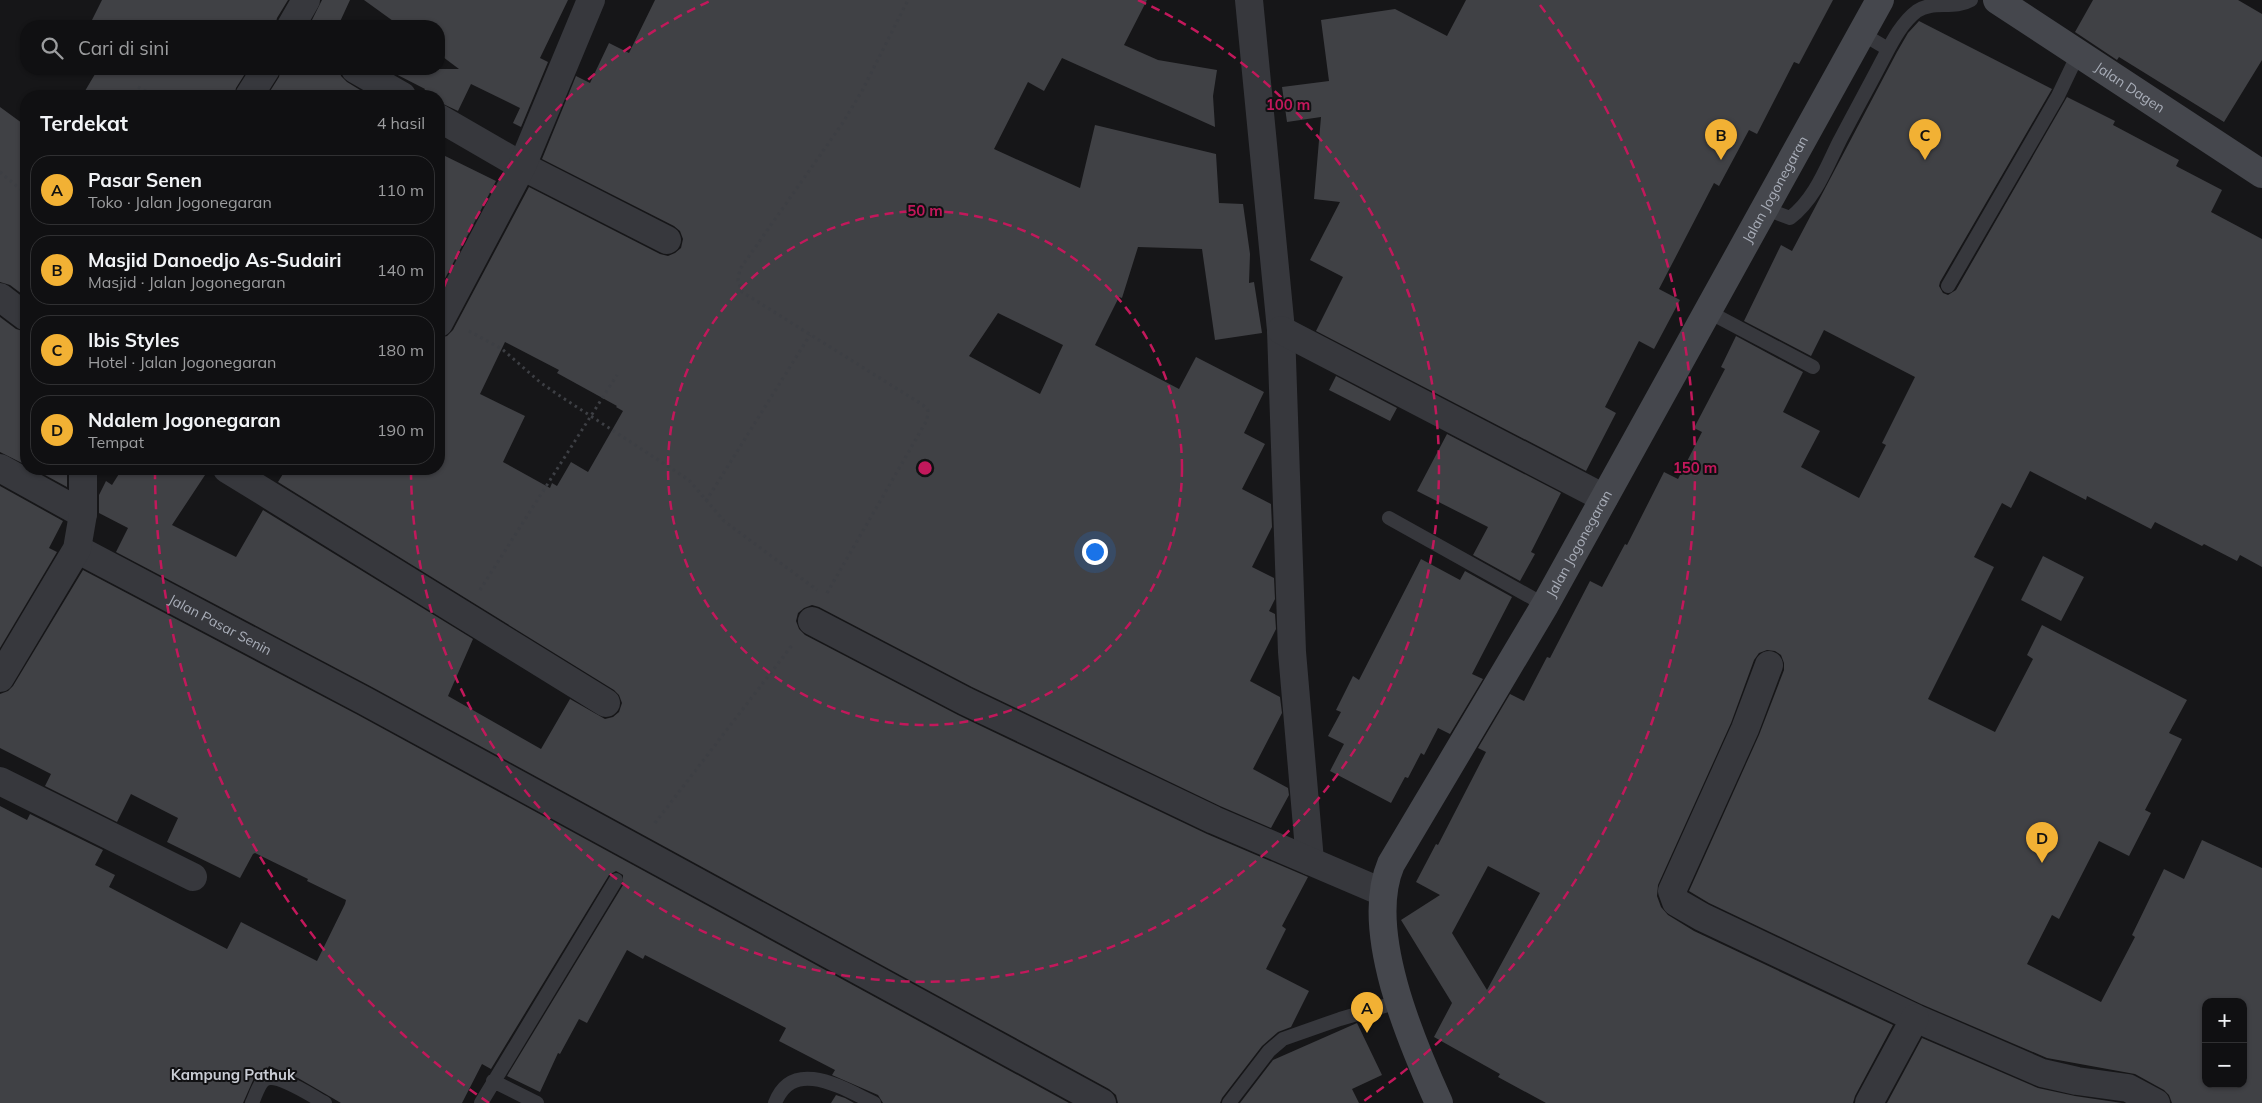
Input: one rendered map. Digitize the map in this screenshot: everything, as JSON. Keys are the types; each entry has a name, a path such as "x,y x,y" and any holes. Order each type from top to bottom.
{"street":[{"path":"294,20 306,0"},
{"path":"445,311 522,166 591,0"},
{"path":"1248,0 1282,330 1292,652 1310,861"},
{"name":"Jalan Jogonegaran","path":"1440,1103 1398,1002 1387,948 1382,892 1391,864 1545,605 1880,0"},
{"name":"Jalan Dagen","path":"1997,0 2079,52 2262,174"},
{"path":"253,90 262,75"},
{"path":"365,75 392,90"},
{"path":"445,121 522,166 667,240"},
{"path":"0,297 20,312"},
{"path":"1282,330 1604,498"},
{"path":"0,468 83,514"},
{"path":"0,678 77,549 83,514 83,475"},
{"path":"236,475 606,703"},
{"name":"Jalan Pasar Senin","path":"77,549 365,701 1102,1103"},
{"path":"812,621 965,701 1214,820 1382,892"},
{"path":"1769,665 1745,729 1672,890 1676,902 1702,917 1914,1018 2042,1074 2128,1088 2156,1103"},
{"path":"0,781 193,877"},
{"path":"1869,1103 1914,1018"}],"lane":[{"path":"1764,208 1790,218 1804,206 1823,175 1888,49 1905,23 1917,10 1931,4 1966,3 1971,0"},
{"path":"1861,33 1888,49"},
{"path":"1948,286 2058,96 2079,52"},
{"path":"1707,311 1814,367"},
{"path":"1389,518 1545,605"},
{"path":"480,1103 616,880"},
{"path":"1229,1103 1269,1051 1283,1039 1340,1019 1398,1002"},
{"path":"252,1103 262,1082 267,1078 281,1080 325,1103"},
{"path":"776,1103 779,1094 790,1083 814,1078 837,1085 874,1103"},
{"path":"493,1081 537,1103"}],"path":[{"path":"635,849 812,621 927,420 928,411 923,405 742,292 738,280 740,268 842,124 862,91 908,0"},
{"path":"138,87 144,90"},
{"path":"0,172 20,189"},
{"path":"445,321 502,349 541,383 689,480 724,520 825,597"},
{"path":"706,501 810,335"},
{"path":"463,615 617,375"}],"building":[{"path":"102,0 288,0 276,20 92,20"},
{"path":"322,0 350,0 341,20 312,20"},
{"path":"364,0 568,0 540,58 548,62 521,127 513,123 520,108 471,84 458,111 445,105 445,90 424,90 398,75 445,75 445,69 459,69 445,58 445,20 392,20"},
{"path":"655,0 1147,0 1124,45 1158,60 1217,70 1213,96 1215,127 1062,58 1044,91 1028,82 994,149 1080,188 1095,125 1216,154 1219,203 1243,204 1250,254 1249,283 1254,282 1262,333 1215,340 1202,249 1138,247 1122,298 1119,297 1095,345 1179,389 1196,357 1264,392 1244,433 1265,444 1242,489 1271,504 1272,527 1252,567 1274,578 1275,599 1269,611 1275,614 1276,629 1250,681 1280,697 1282,713 1253,769 1288,788 1289,795 1271,828 1220,806 972,687 819,607 812,605 804,608 798,613 796,621 799,629 805,635 958,715 1207,834 1308,877 1282,926 1286,929 1266,969 1309,991 1291,1027 1278,1032 1262,1046 1220,1103 1118,1103 1116,1095 1109,1089 372,687 116,552 128,528 99,513 99,495 106,481 112,485 118,475 205,475 172,525 236,557 263,510 473,639 448,696 541,749 570,699 605,719 613,717 619,712 622,703 619,695 614,690 278,482 282,475 445,475 445,336 453,330 529,187 660,254 668,256 681,248 683,239 680,231 674,226 542,159 576,76 590,83 609,43 629,53","holes":["998,313 1063,345 1040,394 969,356","505,342 559,370 557,373 623,411 588,472 571,462 557,486 552,483 550,488 503,462 525,416 480,394"]},
{"path":"1466,0 1833,0 1799,64 1794,62 1757,134 1749,130 1719,186 1714,183 1659,289 1680,300 1654,349 1639,341 1605,407 1616,413 1586,471 1316,331 1343,277 1310,260 1340,202 1314,199 1321,117 1287,122 1282,87 1329,81 1321,20 1395,9 1447,36"},
{"path":"2093,0 2238,0 2262,14 2262,60 2224,122 2119,57 2117,60 2075,32"},
{"path":"1919,21 2052,89 1940,282 1939,286 1943,293 1948,295 1956,290 2067,97 2115,121 2113,125 2179,160 2176,166 2222,190 2211,212 2262,239 2262,567 2240,555 2237,561 2155,522 2151,529 2087,496 2086,500 2030,471 2011,508 2002,503 1974,557 1994,567 1928,699 1995,732 2033,659 2027,655 2042,625 2187,700 2169,733 2182,739 2145,810 2151,813 2129,856 2099,841 2059,919 2052,915 2027,964 2101,1002 2135,937 2132,935 2164,869 2184,879 2202,840 2262,868 2262,1103 2172,1103 2169,1095 2164,1090 2135,1074 2047,1058 1921,1004 1709,903 1689,891 1759,735 1784,670 1781,655 1775,651 1767,650 1759,653 1754,660 1731,723 1658,885 1657,896 1661,907 1668,915 1694,931 1893,1025 1853,1103 1546,1103 1498,1077 1500,1074 1434,1037 1452,1003 1401,920 1440,895 1416,882 1436,844 1438,845 1486,752 1478,748 1510,694 1524,701 1547,657 1550,658 1590,581 1602,587 1625,544 1627,545 1664,472 1678,479 1702,432 1694,428 1725,369 1721,367 1736,336 1803,372 1783,412 1820,431 1801,467 1859,498 1886,445 1882,443 1915,377 1824,330 1811,356 1744,321 1781,245 1792,251 1908,33","holes":["1488,866 1540,893 1487,990 1452,933"]},
{"path":"94,75 244,75 236,90 86,90"},
{"path":"280,75 341,75 347,82 360,90 271,90"},
{"path":"0,107 20,122 20,292 10,285 0,282"},
{"path":"445,156 496,181 445,279"},
{"path":"0,317 20,330 20,462 0,452"},
{"path":"1336,376 1397,408 1390,421 1329,390"},
{"path":"1447,434 1561,493 1531,552 1535,554 1520,581 1473,555 1488,527 1417,491"},
{"path":"45,475 67,475 67,487"},
{"path":"0,486 63,521 49,548 57,552 0,648"},
{"path":"2043,556 2084,577 2061,621 2021,600"},
{"path":"1421,559 1460,580 1465,571 1512,597 1472,674 1483,679 1450,734 1438,728 1424,755 1421,753 1408,778 1405,777 1391,803 1330,771 1344,744 1328,736 1341,712 1336,710 1353,676 1359,680"},
{"path":"83,570 358,715 1069,1103 883,1103 878,1095 832,1075 835,1070 779,1041 786,1028 645,955 643,959 627,950 587,1023 579,1019 560,1054 558,1053 540,1092 507,1076 623,885 623,875 616,871 609,875 491,1069 482,1064 462,1103 341,1103 298,1078 269,1066 267,1070 254,1078 243,1103 0,1103 0,806 27,820 30,814 103,850 95,865 115,875 109,887 227,949 241,922 317,961 346,900 255,853 240,878 167,842 178,818 131,794 117,822 45,786 51,774 0,748 0,694 8,691 13,686"},
{"path":"1357,1023 1382,1075 1352,1089 1359,1103 1240,1103 1273,1060"},
{"path":"1922,1038 2038,1088 2122,1103 1887,1103"},
{"path":"836,1095 845,1098 854,1103 831,1103"}],"place":[{"name":"Masjid Danoedjo As-Sudairi","path":"1721,160"},
{"name":"Ibis Styles","path":"1925,160"},
{"name":"Ndalem Jogonegaran","path":"2042,863"},
{"name":"Pasar Senen","path":"1367,1033"}],"district":[{"name":"Kampung Pathuk","path":"233,1074"}]}
